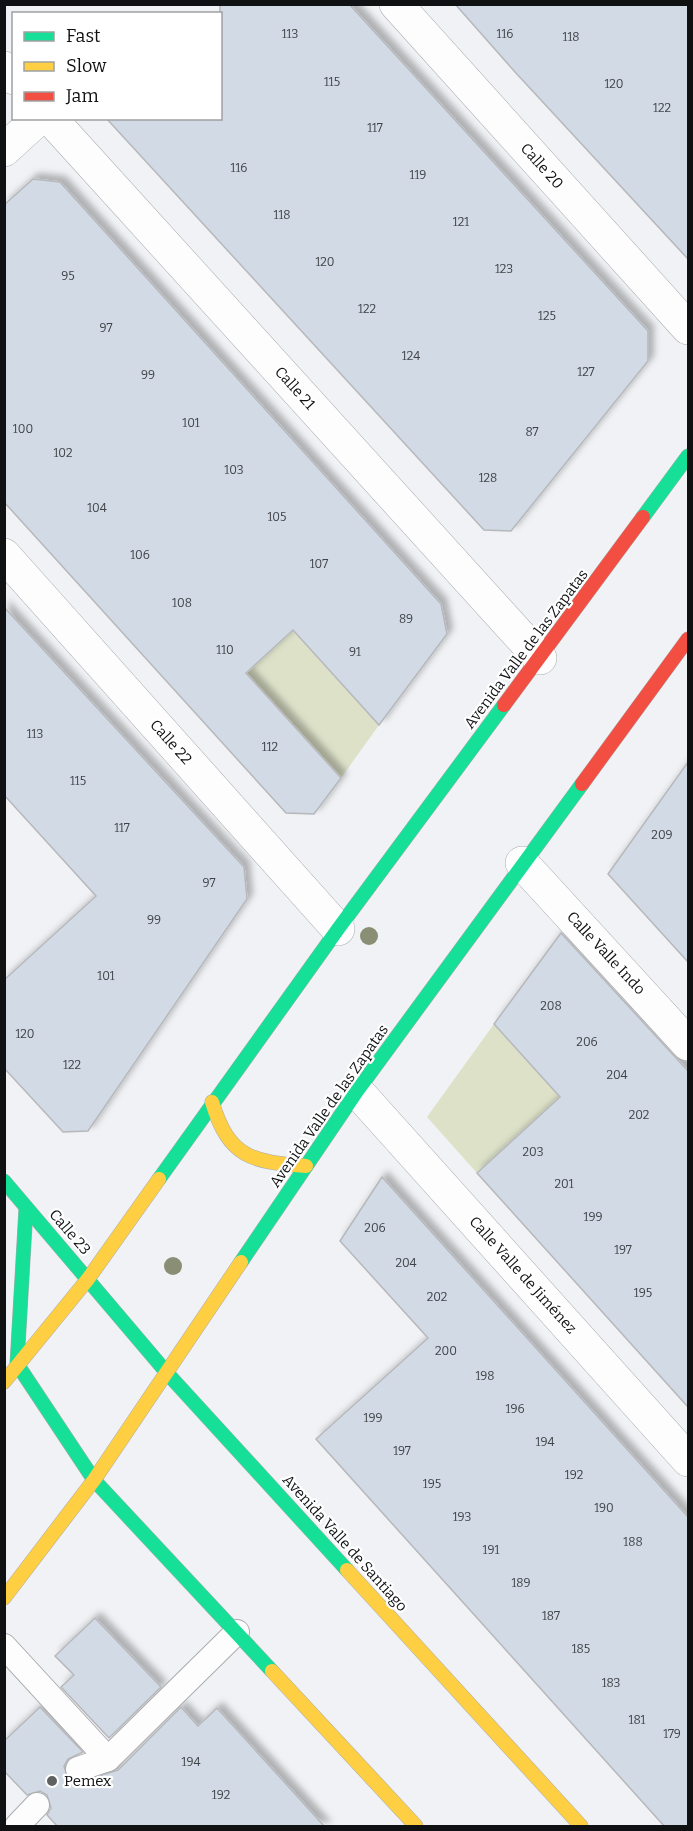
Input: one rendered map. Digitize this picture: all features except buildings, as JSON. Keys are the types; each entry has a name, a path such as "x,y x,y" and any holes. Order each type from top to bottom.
{"main road":[{"name":"Avenida Valle de las Zapatas","path":"4,1382 88,1279 212,1102 338,929 688,456"},
{"name":"Avenida Valle de las Zapatas","path":"4,1598 94,1480 357,1091 688,639"},
{"path":"212,1102 219,1128 234,1148 252,1160 306,1166"},
{"name":"Calle 23","path":"4,1181 88,1279"},
{"name":"Calle 23","path":"17,1364 26,1208"},
{"name":"Avenida Valle de Santiago","path":"88,1279 168,1373 581,1827"},
{"path":"17,1364 94,1480 416,1827"}],"street":[{"name":"Calle 20","path":"396,4 688,328"},
{"path":"4,150 37,120"},
{"name":"Calle 21","path":"52,120 540,658"},
{"name":"Calle 22","path":"4,555 338,929"},
{"name":"Calle Valle Indo","path":"522,863 688,1044"},
{"name":"Calle Valle de Jiménez","path":"357,1091 688,1460"}],"lane":[{"path":"78,1769 108,1759 237,1632"},
{"path":"4,1646 108,1759"},
{"path":"17,1827 37,1804"}],"green space":[{"path":"293,630 379,725 341,778 246,673"},
{"path":"494,1024 560,1097 477,1173 427,1117"}],"traffic: fast":[{"path":"643,517 688,456"},
{"path":"159,1179 338,929 504,705"},
{"path":"241,1262 357,1091 582,784"},
{"path":"4,1181 167,1373 347,1570"},
{"path":"26,1208 17,1364 94,1480 272,1671"}],"traffic: slow":[{"path":"212,1102 226,1135 245,1153 271,1162 306,1166"},
{"path":"4,1382 88,1279 159,1179"},
{"path":"4,1598 94,1480 241,1262"},
{"path":"347,1570 581,1826"},
{"path":"272,1671 416,1826"}],"traffic: jam":[{"path":"504,705 643,517"},
{"path":"582,784 688,639"}],"place":[{"name":"Pemex","path":"52,1781"}]}
